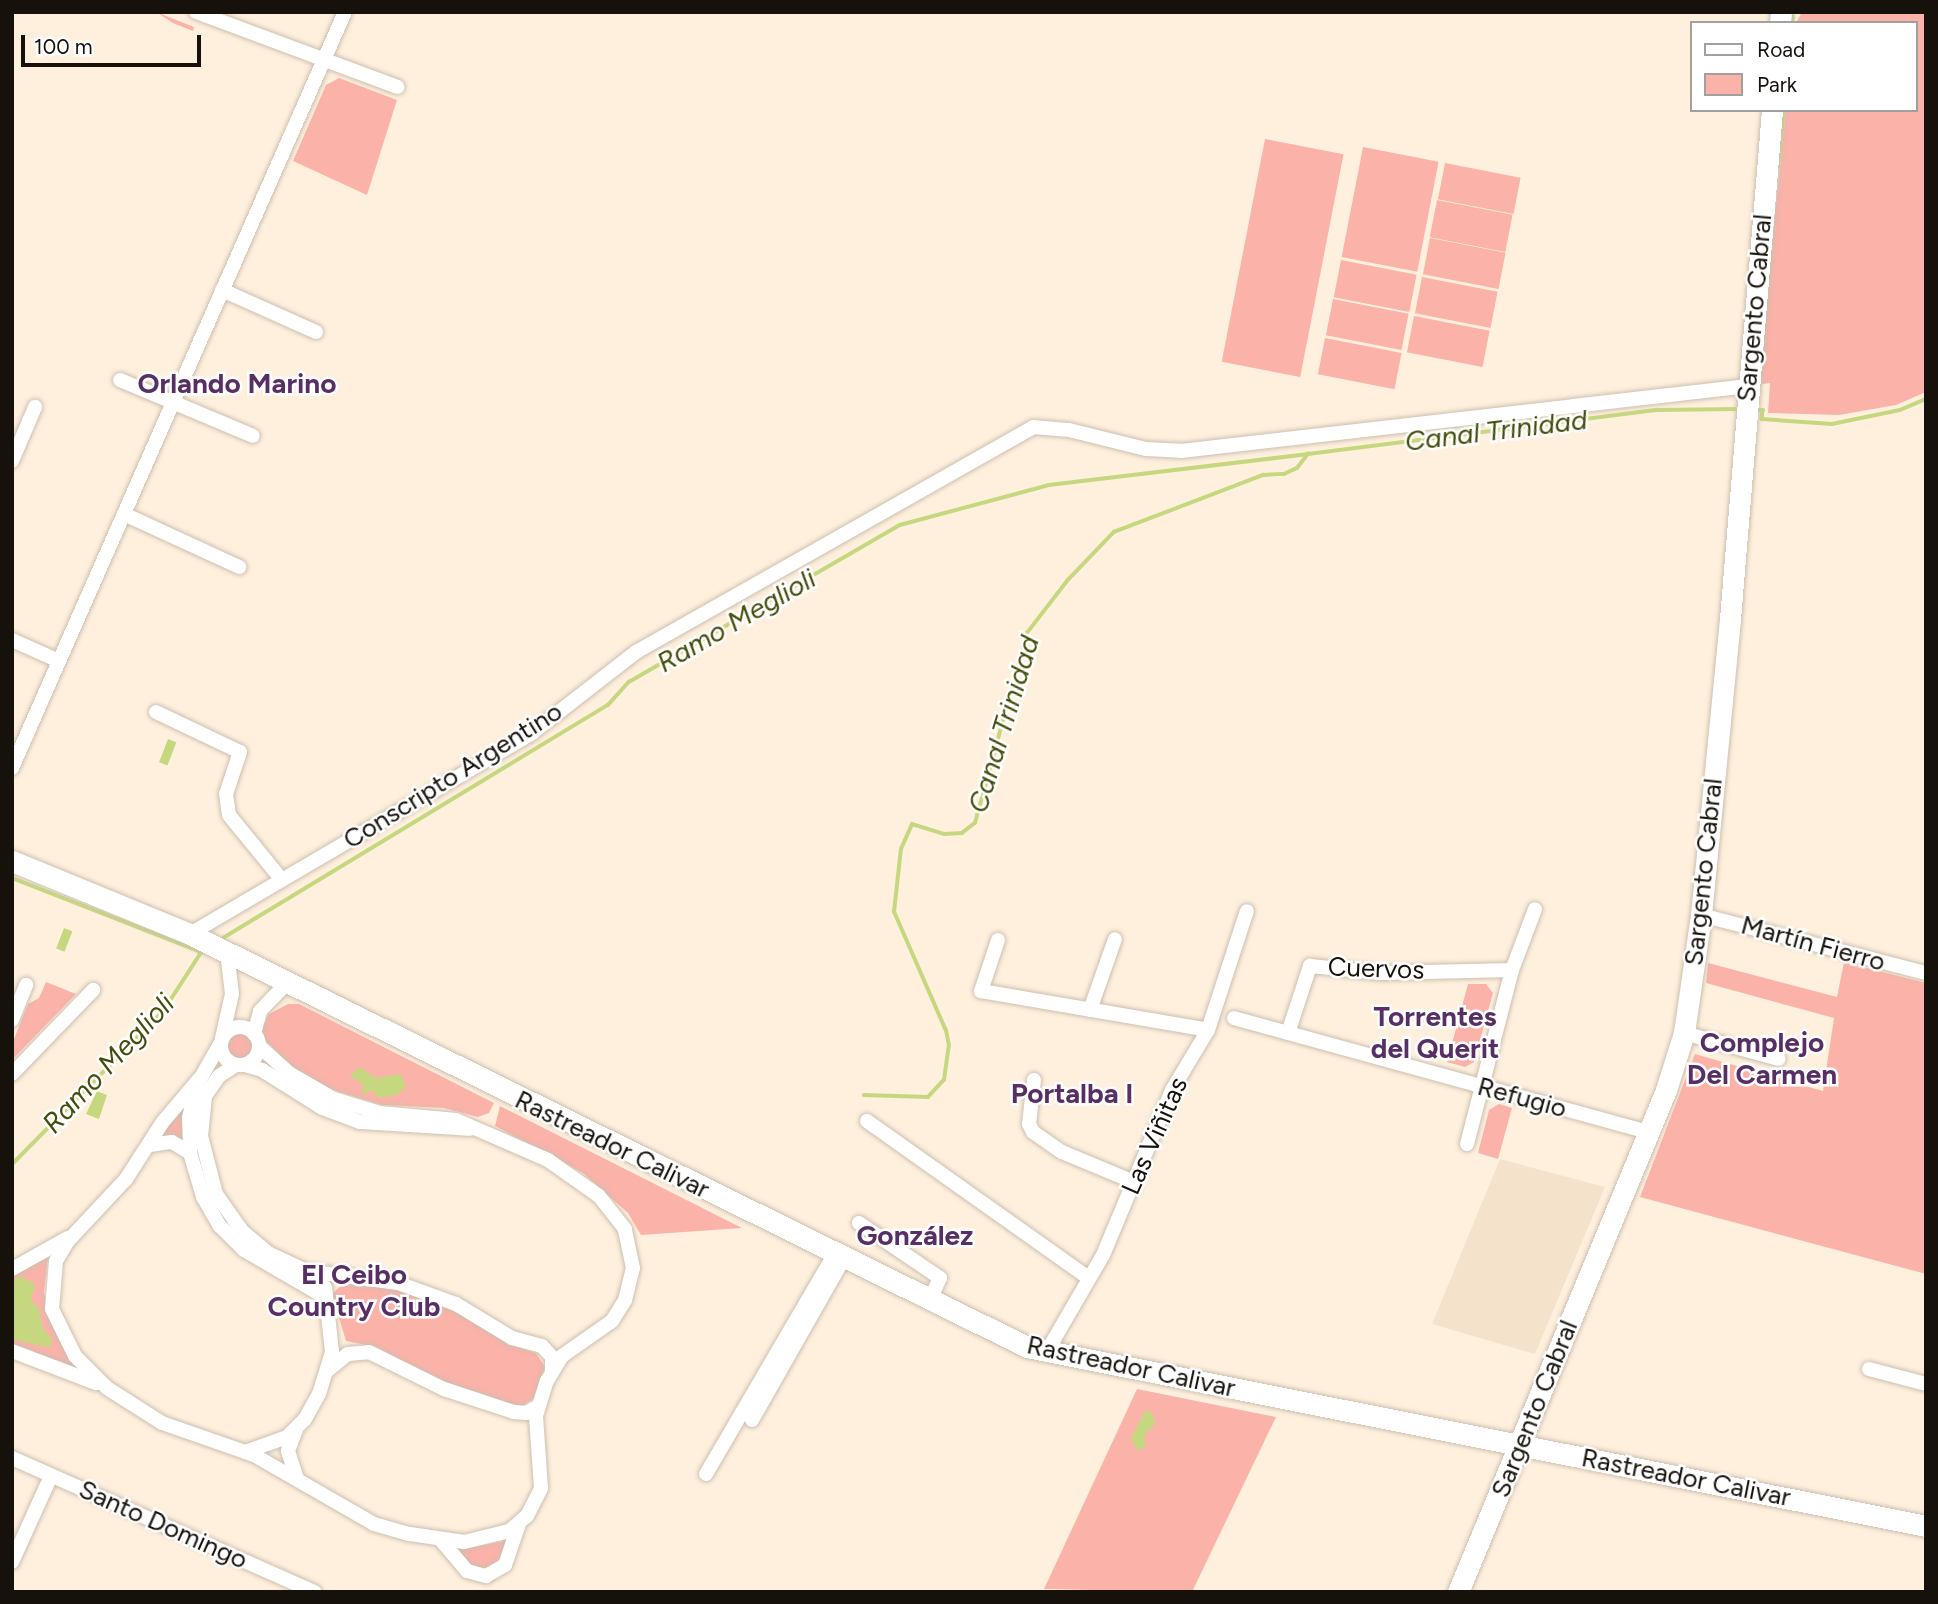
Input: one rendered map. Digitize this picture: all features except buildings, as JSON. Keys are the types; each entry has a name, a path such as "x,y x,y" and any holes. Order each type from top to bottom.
{"main road":[{"name":"Sargento Cabral","path":"1458,1592 1648,1132 1684,1033 1728,694 1747,401 1772,112"},
{"name":"Rastreador Calivar","path":"12,861 190,934 839,1258 929,1302 1046,1353 1926,1526"}],"street":[{"path":"196,12 398,87"},
{"path":"12,768 322,59 345,12"},
{"path":"222,290 316,332"},
{"path":"120,380 253,436"},
{"name":"Conscripto Argentino","path":"190,934 531,733 636,652 1033,427 1069,430 1146,449 1181,450 1747,401"},
{"path":"12,461 35,407"},
{"path":"124,514 239,567"},
{"path":"12,640 59,661"},
{"path":"156,712 240,752 226,793 229,815 282,880"},
{"path":"1467,1144 1511,970 1535,909"},
{"name":"Las Viñitas","path":"1046,1353 1089,1278 1134,1182 1172,1090 1208,1030 1247,911"},
{"name":"Martín Fierro","path":"1701,915 1926,973"},
{"path":"1090,1010 1115,939"},
{"path":"998,940 981,991 1208,1030"},
{"path":"107,1388 75,1356 52,1309 56,1261 75,1233 111,1198 200,1077 221,1041 232,994 227,952"},
{"name":"Cuervos","path":"1288,1033 1310,966 1382,973 1511,970"},
{"path":"288,982 260,1011 256,1058 240,1065 211,1085 202,1110 202,1144 216,1194 242,1231 268,1253 328,1276 384,1280 429,1293 512,1338 542,1346 578,1344"},
{"path":"12,1020 26,985"},
{"path":"12,1074 93,990"},
{"name":"Refugio","path":"1234,1018 1648,1132"},
{"path":"221,1041 237,1027 257,1040 289,1073 334,1099 380,1113 447,1118 548,1160 587,1186 625,1229 633,1268 625,1300 612,1321 578,1344 552,1370"},
{"path":"1684,1033 1779,1059"},
{"path":"221,1041 223,1056 240,1065 262,1070 322,1108 360,1122 483,1131"},
{"path":"200,1077 189,1118 190,1153 203,1197 230,1237 259,1262 323,1296"},
{"path":"1034,1080 1029,1124 1032,1132 1062,1152 1134,1182"},
{"path":"867,1121 1089,1278"},
{"path":"150,1145 172,1142 190,1153"},
{"path":"859,1223 940,1278 929,1302"},
{"path":"12,1269 75,1233"},
{"path":"752,1420 839,1258"},
{"path":"706,1474 839,1258"},
{"path":"297,1480 288,1451 328,1370 333,1340 323,1296 328,1276"},
{"path":"333,1340 354,1351 377,1353 444,1389 514,1412 526,1413 537,1407"},
{"path":"440,1539 467,1571 486,1576 505,1565 520,1523 541,1488 543,1466 537,1438 537,1407 552,1370 552,1356 542,1346"},
{"path":"12,1351 107,1388 182,1433 245,1452 360,1518 440,1539 486,1540 520,1523"},
{"path":"328,1370 354,1351"},
{"path":"1869,1369 1926,1384"},
{"path":"514,1412 537,1438"},
{"path":"245,1452 278,1442 297,1429"},
{"name":"Santo Domingo","path":"12,1458 314,1592"},
{"path":"12,1562 51,1476"}],"shaded area":[{"path":"168,739 176,742 167,766 159,762"},
{"path":"64,928 72,931 65,952 56,949"},
{"path":"359,1067 376,1078 401,1074 406,1088 396,1095 378,1098 372,1090 362,1095 363,1084 350,1076"},
{"path":"97,1091 107,1095 99,1119 86,1114"},
{"path":"1500,1159 1605,1187 1535,1354 1432,1324"},
{"path":"20,1276 35,1284 31,1301 39,1308 43,1329 52,1338 50,1348 12,1339 12,1282"},
{"path":"1145,1411 1152,1412 1155,1424 1145,1434 1145,1447 1137,1450 1131,1439"}],"green space":[{"path":"156,12 194,27 193,31 173,23"},
{"path":"1802,12 1926,12 1926,392 1896,405 1839,415 1768,413 1770,383 1757,385 1786,112 1917,112 1917,21 1797,21"},
{"path":"339,78 397,100 367,195 293,161 326,85"},
{"path":"1265,139 1344,154 1300,377 1222,362"},
{"path":"1363,147 1439,162 1417,272 1342,257"},
{"path":"1445,163 1521,178 1514,214 1438,199"},
{"path":"1437,200 1513,215 1505,252 1430,237"},
{"path":"1430,238 1506,253 1499,289 1423,274"},
{"path":"1341,260 1417,275 1409,312 1334,297"},
{"path":"1422,277 1498,292 1491,328 1415,313"},
{"path":"1333,299 1409,314 1402,350 1326,335"},
{"path":"1414,316 1490,331 1483,367 1407,352"},
{"path":"1325,338 1402,353 1395,389 1318,374"},
{"path":"1844,962 1926,983 1926,1274 1640,1197 1695,1054 1823,1091 1834,1018 1706,983 1708,963 1837,997"},
{"path":"46,982 76,994 12,1060 12,1044 28,1004 39,998"},
{"path":"1468,984 1486,984 1493,993 1474,1062 1465,1067 1447,1062"},
{"path":"288,1004 299,1004 494,1103 489,1113 478,1117 444,1108 382,1105 330,1089 295,1070 262,1037 260,1032 269,1014"},
{"path":"240,1033 249,1037 253,1046 249,1055 240,1059 231,1055 227,1046 231,1037"},
{"path":"186,1101 184,1140 161,1135"},
{"path":"1499,1104 1512,1108 1498,1159 1478,1153 1489,1110"},
{"path":"500,1106 742,1228 641,1235 628,1213 583,1173 495,1126"},
{"path":"48,1255 44,1292 48,1316 74,1366 12,1346 12,1275"},
{"path":"344,1283 387,1285 453,1307 517,1347 536,1353 545,1367 533,1399 521,1406 508,1404 429,1376 377,1347 346,1341 332,1294"},
{"path":"1137,1389 1276,1417 1192,1592 1044,1589"},
{"path":"506,1541 505,1555 491,1570 475,1570 458,1550"}],"waterway":[{"path":"1792,21 1793,17"},
{"path":"1778,167 1784,112"},
{"path":"1753,410 1763,410 1762,419 1832,424 1900,410 1926,399"},
{"name":"Canal Trinidad","path":"864,1095 928,1097 944,1080 949,1046 946,1031 894,912 901,849 912,824 944,834 962,833 975,823 1027,633 1067,581 1114,532 1263,475 1284,474 1297,468 1308,454 1657,410 1739,409"},
{"name":"Ramo Meglioli","path":"223,938 608,705 629,682 900,525 1049,485 1308,454"},
{"name":"Ramo Meglioli","path":"12,878 202,952 164,1011 12,1165"}],"district":[{"name":"Orlando Marino","path":"237,383"},
{"name":"Torrentes del Querit","path":"1435,1032"},
{"name":"Complejo Del Carmen","path":"1762,1058"},
{"name":"Portalba I","path":"1072,1093"},
{"name":"González","path":"915,1235"},
{"name":"El Ceibo Country Club","path":"354,1290"}]}
